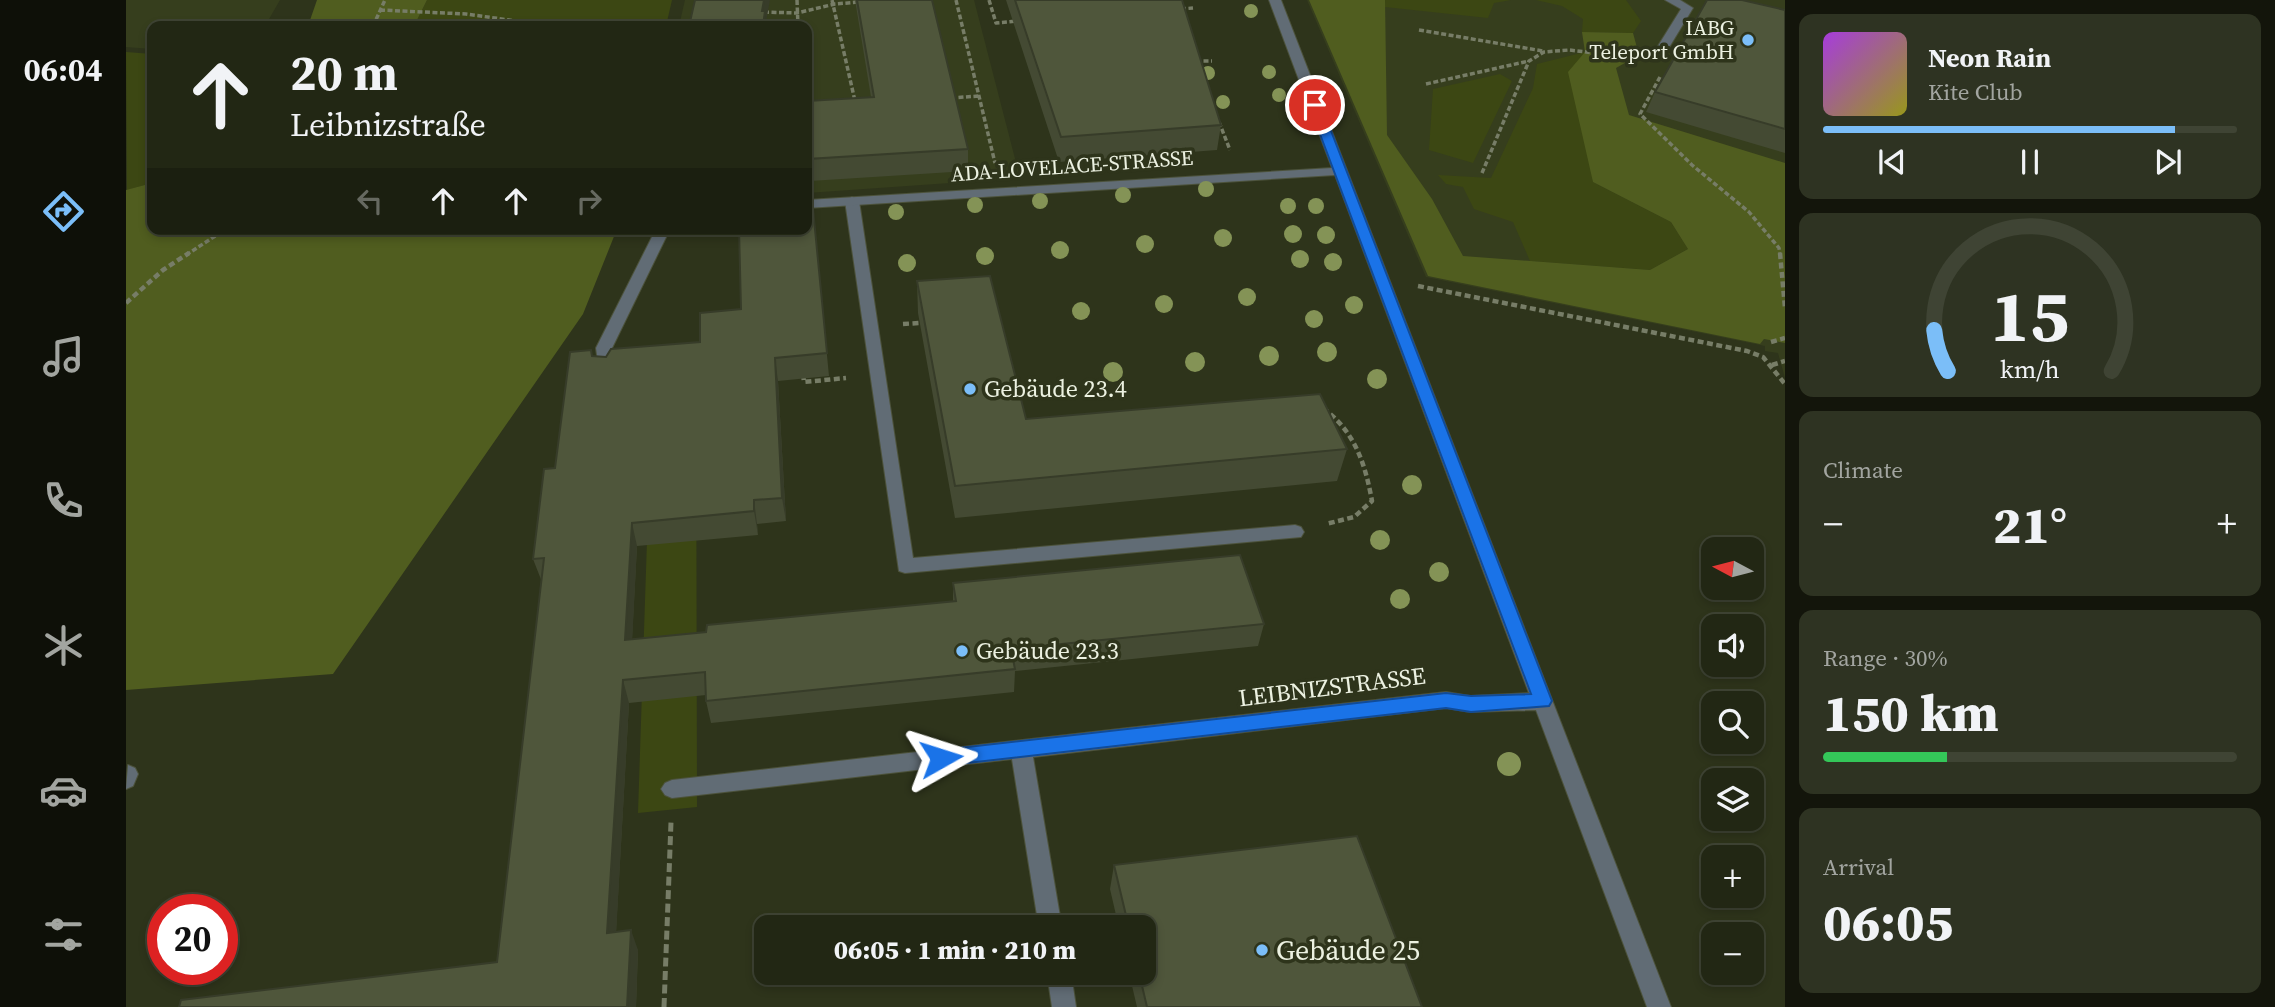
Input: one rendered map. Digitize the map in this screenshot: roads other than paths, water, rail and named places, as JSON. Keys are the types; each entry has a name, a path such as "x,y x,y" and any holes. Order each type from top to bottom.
{"street":[{"path":"1275,0 1659,1007"},
{"path":"1659,54 1687,8 1671,0"},
{"name":"ADA-LOVELACE-STRASSE","path":"812,204 1340,171"},
{"path":"852,201 905,566 1295,533"},
{"path":"606,373 604,348 660,235"},
{"name":"LEIBNIZSTRASSE","path":"672,789 1446,700 1471,704 1543,701"},
{"path":"1021,749 1049,915"},
{"path":"1061,985 1065,1007"}],"place":[{"name":"IABG Teleport GmbH","path":"1748,40"},
{"name":"Gebäude 23.4","path":"970,389"},
{"name":"Gebäude 23.3","path":"962,651"},
{"name":"Gebäude 25","path":"1262,950"}]}
